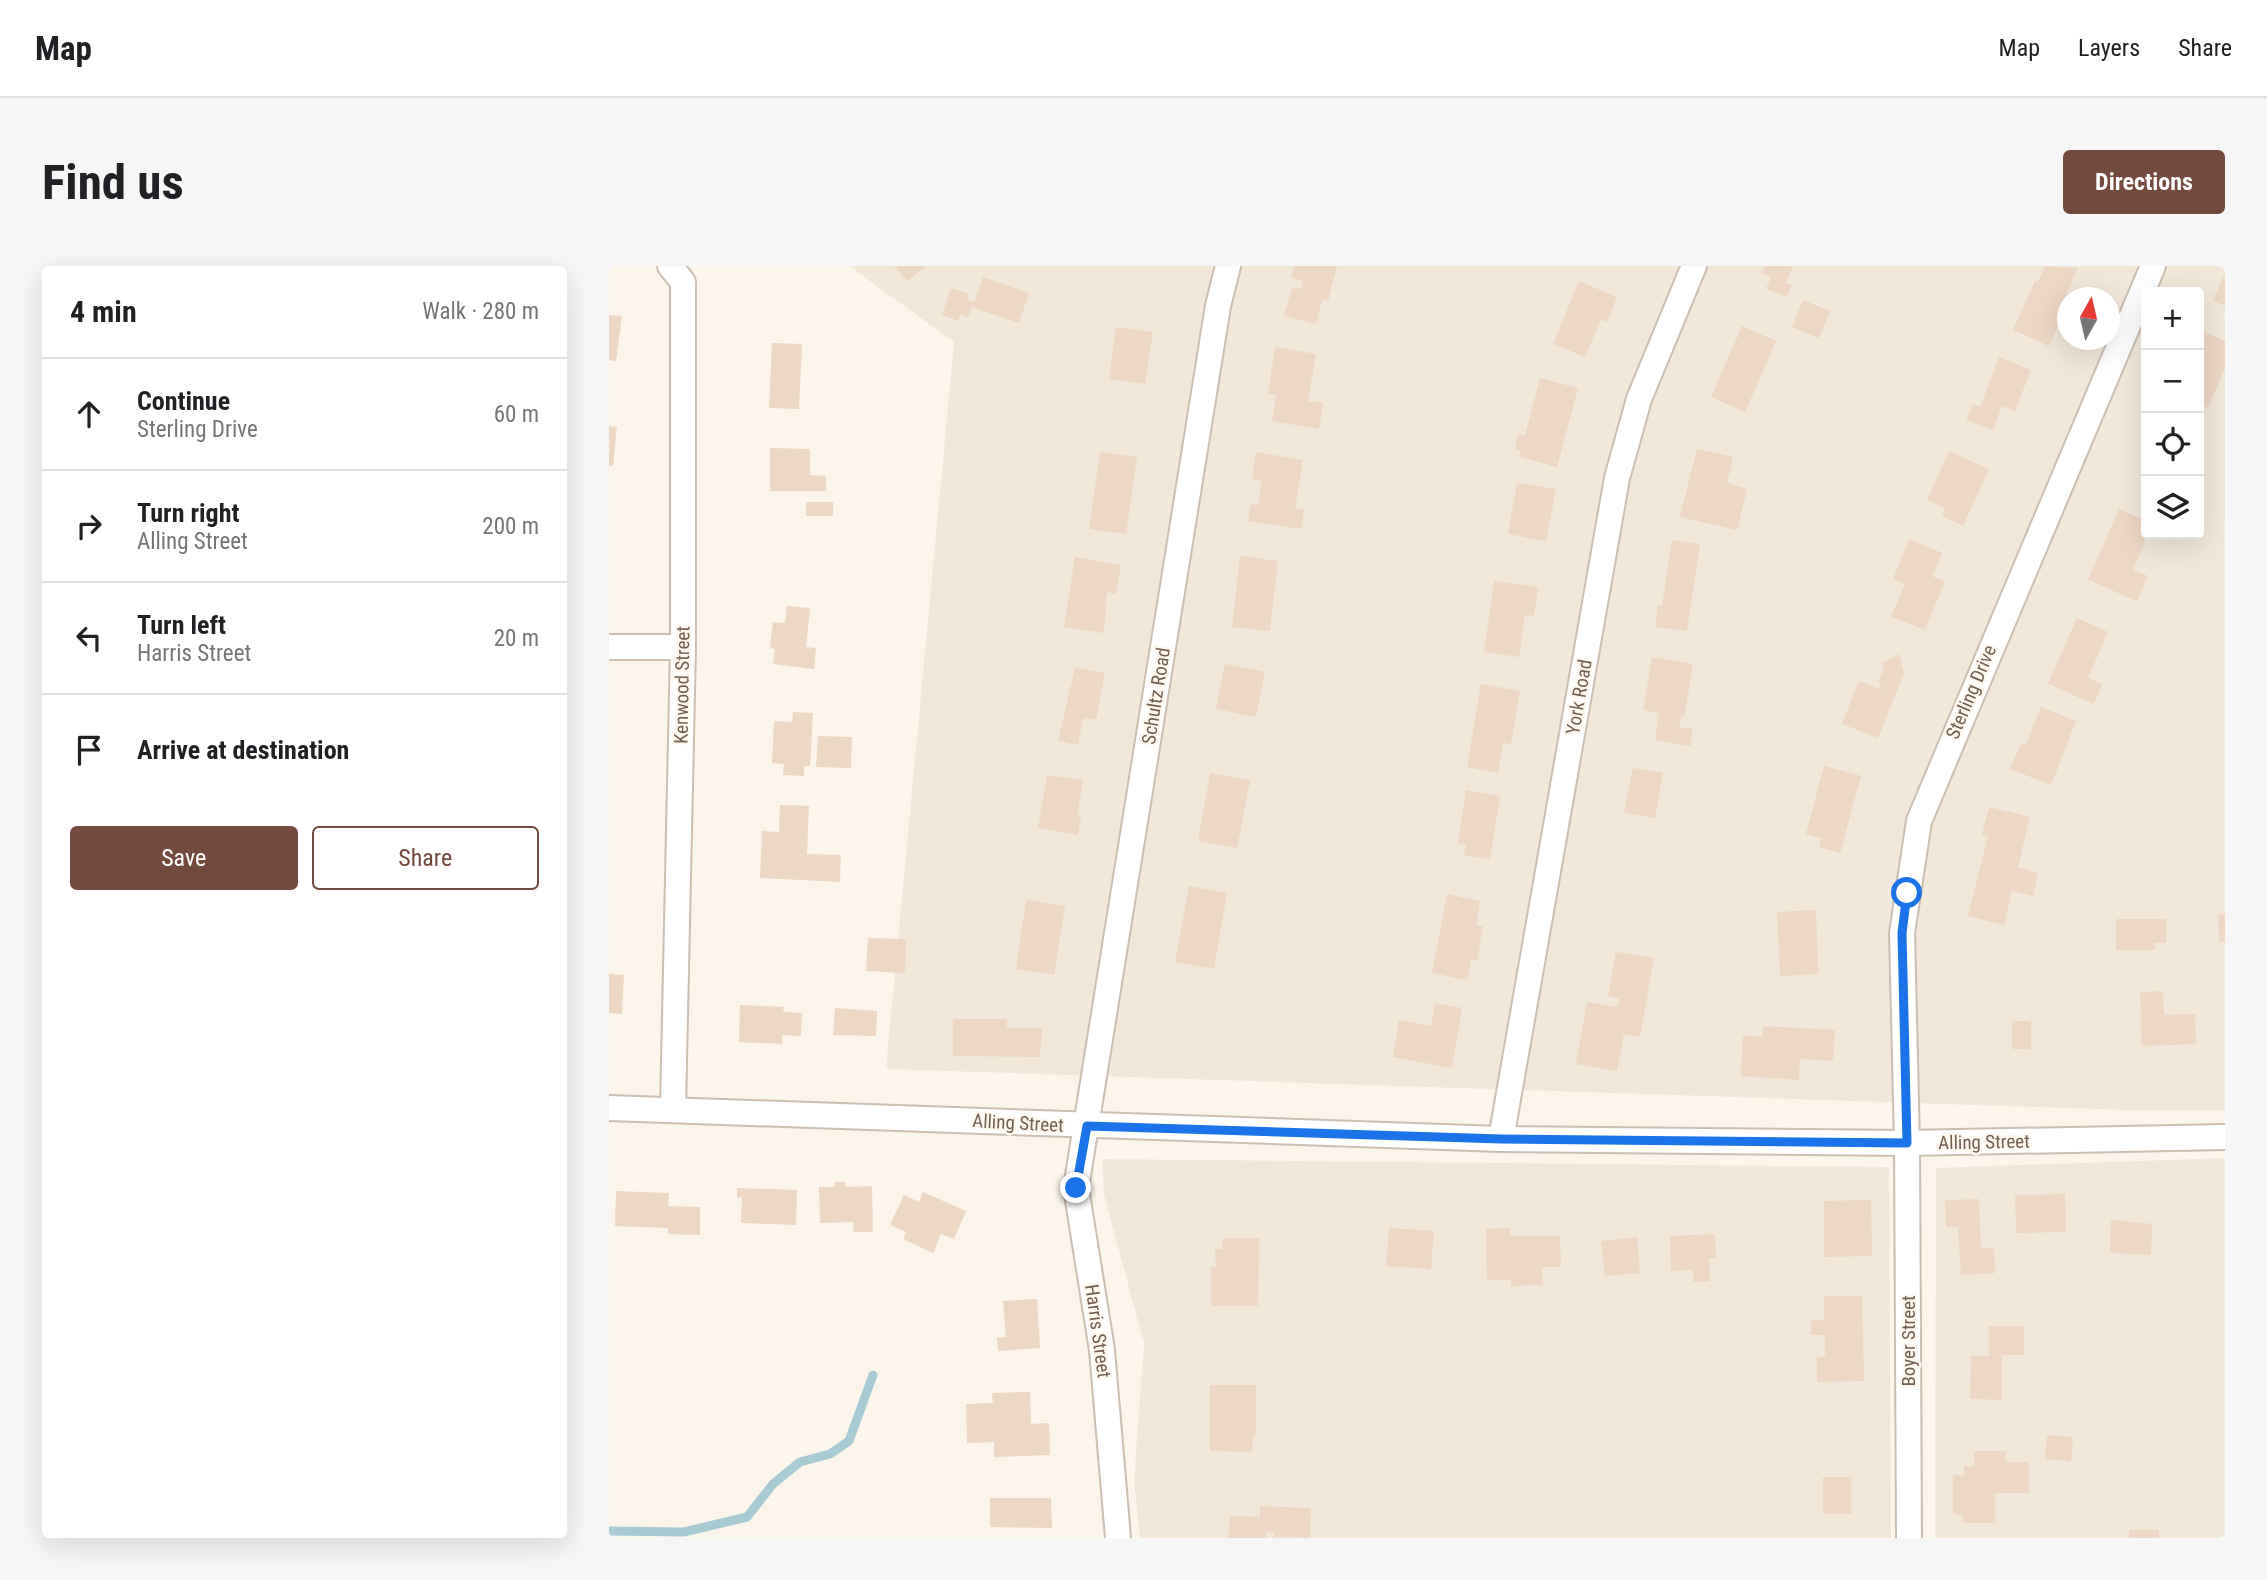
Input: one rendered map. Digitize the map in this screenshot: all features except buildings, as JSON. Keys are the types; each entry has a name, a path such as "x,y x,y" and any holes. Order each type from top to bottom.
{"street":[{"name":"Kenwood Street","path":"670,266 683,282 683,647 673,1108"},
{"name":"Schultz Road","path":"1087,1126 1218,306 1228,266"},
{"name":"York Road","path":"1501,1139 1617,478 1639,400 1694,266"},
{"name":"Sterling Drive","path":"1907,1143 1902,933 1919,821 2153,266"},
{"path":"609,647 683,647"},
{"name":"Alling Street","path":"609,1108 673,1108 1087,1126 1501,1139 1907,1143 2225,1137"},
{"name":"Harris Street","path":"1087,1126 1076,1188 1102,1350 1118,1538"},
{"name":"Boyer Street","path":"1907,1143 1909,1538"}],"shaded area":[{"path":"849,266 2225,266 2225,1110 2128,1110 886,1069 954,342"},
{"path":"2225,1158 2225,1538 1935,1538 1936,1168"},
{"path":"1102,1159 1889,1167 1891,1538 1140,1538 1134,1480 1144,1343 1104,1195"}],"waterway":[{"path":"609,1531 684,1532 747,1517 773,1484 800,1462 830,1454 849,1441 873,1375"}],"route":[{"path":"1076,1188 1087,1126 1501,1139 1907,1143 1902,933 1907,893"}]}
